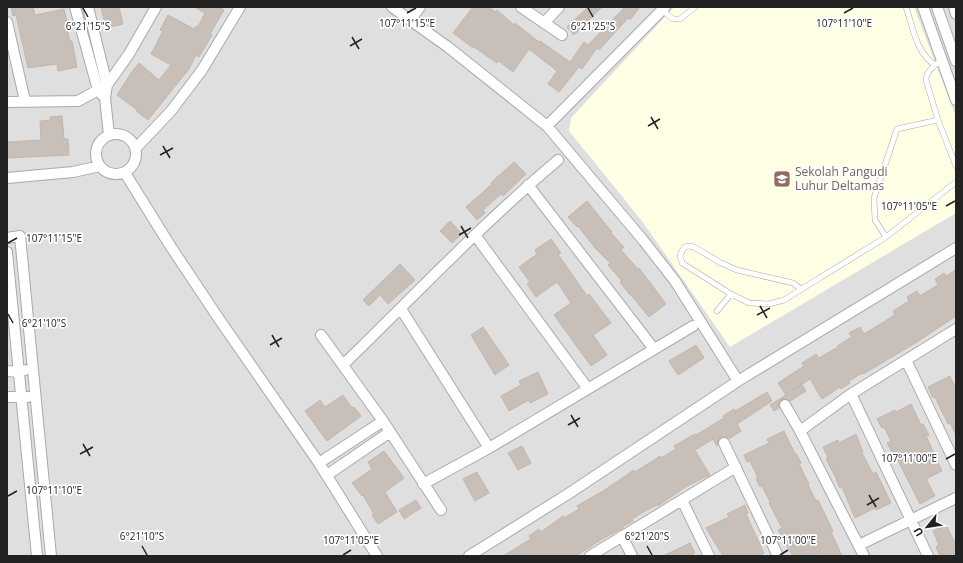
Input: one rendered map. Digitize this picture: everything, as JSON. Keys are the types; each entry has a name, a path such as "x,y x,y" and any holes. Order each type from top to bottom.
{"street":[{"path":"75,7 101,94 109,135"},
{"path":"88,7 107,84"},
{"path":"7,102 78,101 101,94 129,54 156,7"},
{"path":"136,148 171,111 202,70 240,7"},
{"path":"392,7 411,19 484,74 547,126 643,240 675,281 738,381"},
{"path":"411,19 420,7"},
{"path":"521,7 562,35"},
{"path":"544,23 559,7"},
{"path":"923,7 938,63 956,100"},
{"path":"937,7 956,61"},
{"path":"954,7 956,14"},
{"path":"547,126 664,9"},
{"path":"7,22 25,101"},
{"path":"120,134 130,139 136,148 136,158 132,167 125,173 116,174 107,172 100,166 97,157 97,148 102,140 109,135 120,134"},
{"path":"344,364 528,185 558,160"},
{"path":"7,178 74,172 100,166"},
{"path":"125,173 171,247 219,319 327,475 377,556"},
{"path":"528,185 654,349"},
{"path":"7,238 20,236 51,556"},
{"path":"475,236 588,389"},
{"path":"469,556 568,494 738,381 956,248"},
{"path":"7,252 37,556"},
{"path":"401,308 489,448"},
{"path":"423,484 489,448 693,326"},
{"path":"800,431 851,394 956,329"},
{"path":"321,335 344,364 441,510"},
{"path":"906,360 956,465"},
{"path":"7,371 19,372 33,368"},
{"path":"851,394 928,556"},
{"path":"7,397 21,398 36,396"},
{"path":"785,405 800,431 864,556"},
{"path":"319,463 383,421"},
{"path":"327,475 390,432"},
{"path":"724,443 778,556"},
{"path":"590,556 736,467"},
{"path":"858,545 956,498"},
{"path":"682,500 709,556"},
{"path":"622,536 632,556"}],"lane":[{"path":"664,9 674,19 680,19 695,7"},
{"path":"906,7 920,49 928,61 938,63"},
{"path":"938,63 927,75 926,80 938,120 956,166"},
{"path":"886,237 875,220 874,198 896,128 938,120"},
{"path":"801,289 793,283 737,270 721,263 694,247 685,247 680,256 682,263 731,294 749,303 769,304 784,300 886,237 956,182"},
{"path":"717,311 731,294"}],"shaded area":[{"path":"7,7 956,7 956,556 7,556"},
{"name":"Sekolah Pangudi Luhur Deltamas","path":"674,7 914,7 956,117 956,213 730,347 642,221 569,131 571,118"}],"building":[{"path":"11,7 33,7 35,15 64,9 67,21 65,21 70,41 72,41 77,67 58,71 57,64 28,68 16,15 13,16"},
{"path":"101,7 119,7 123,24 106,28"},
{"path":"194,7 219,7 224,10 199,57 196,55 189,69 148,120 117,95 139,63 159,80 171,65 151,54 163,31 160,30 168,15 194,29 196,26 198,27 205,13"},
{"path":"473,7 489,7 495,12 497,10 514,25 515,23 539,42 540,41 570,62 584,42 588,45 625,7 640,7 630,20 628,18 599,50 597,48 582,69 579,67 559,92 548,84 557,71 529,49 513,72 499,61 497,63 474,47 473,48 453,33"},
{"path":"588,7 602,7 574,35 567,27"},
{"path":"62,116 64,139 68,139 69,155 7,158 7,142 41,140 40,121 51,120 50,117"},
{"path":"514,162 526,174 503,196 501,194 483,210 485,213 477,220 466,207"},
{"path":"587,201 612,232 611,233 624,247 621,250 638,269 639,268 666,304 649,317 620,282 622,281 608,265 610,263 596,249 578,226 577,227 568,217"},
{"path":"450,221 462,234 452,243 440,231"},
{"path":"551,239 561,253 558,254 587,296 589,294 611,323 593,335 607,355 591,366 554,315 571,303 557,282 536,297 527,284 530,282 519,267 537,254 535,250"},
{"path":"400,264 415,280 388,304 380,295 369,306 363,300"},
{"path":"956,270 956,316 920,340 849,381 850,383 841,389 840,387 822,399 810,379 792,391 802,385 806,391 790,401 785,399 781,400 779,408 774,411 770,405 786,395 778,383 804,366 802,363 816,354 819,358 838,347 837,346 852,337 849,333 860,327 864,334 895,315 893,311 909,301 907,297 917,291 920,296 938,285 935,279 944,273 946,276"},
{"path":"483,327 509,365 495,375 471,335"},
{"path":"696,345 704,358 678,375 669,361"},
{"path":"538,372 548,394 530,403 529,400 509,411 501,396 521,385 519,381"},
{"path":"950,376 956,389 956,435 950,423 948,424 935,397 933,398 928,387"},
{"path":"767,392 772,401 737,424 741,431 729,439 721,437 718,440 717,446 713,439 695,450 710,475 687,486 658,506 657,505 645,511 632,519 633,521 622,527 623,528 575,556 503,556 531,539 529,536 539,529 541,532 563,516 564,518 579,509 577,506 603,491 634,470 635,472 660,456 661,458 676,449 674,446 724,418 723,416 734,409 735,411"},
{"path":"343,395 352,408 354,407 361,416 327,441 305,411 320,400 325,407"},
{"path":"911,404 921,425 923,424 929,435 926,436 942,471 926,479 935,496 920,504 893,451 892,452 887,443 891,441 884,427 882,428 877,419 895,410 896,412"},
{"path":"784,431 801,463 799,464 809,484 808,485 816,501 818,500 833,531 831,532 842,556 820,556 819,553 813,556 793,556 778,530 782,528 762,486 760,487 756,479 758,478 750,461 747,462 744,455 769,443 767,439"},
{"path":"856,434 863,452 862,453 873,474 876,472 891,503 876,510 875,508 855,518 842,487 840,488 826,459 828,458 823,447 838,440 839,443"},
{"path":"522,446 531,463 518,470 508,453"},
{"path":"384,451 404,478 385,492 397,512 378,524 363,495 362,496 352,483 372,469 368,462"},
{"path":"477,472 489,493 475,501 463,479"},
{"path":"416,500 421,508 404,519 399,510"},
{"path":"745,505 748,513 746,514 764,553 759,556 723,556 706,528 729,517 727,514"},
{"path":"946,525 954,541 956,540 956,556 940,556 936,547 939,545 933,531"},
{"path":"690,543 695,553 689,556 663,556"}],"place":[{"name":"Sekolah Pangudi Luhur Deltamas","path":"782,179"}]}
